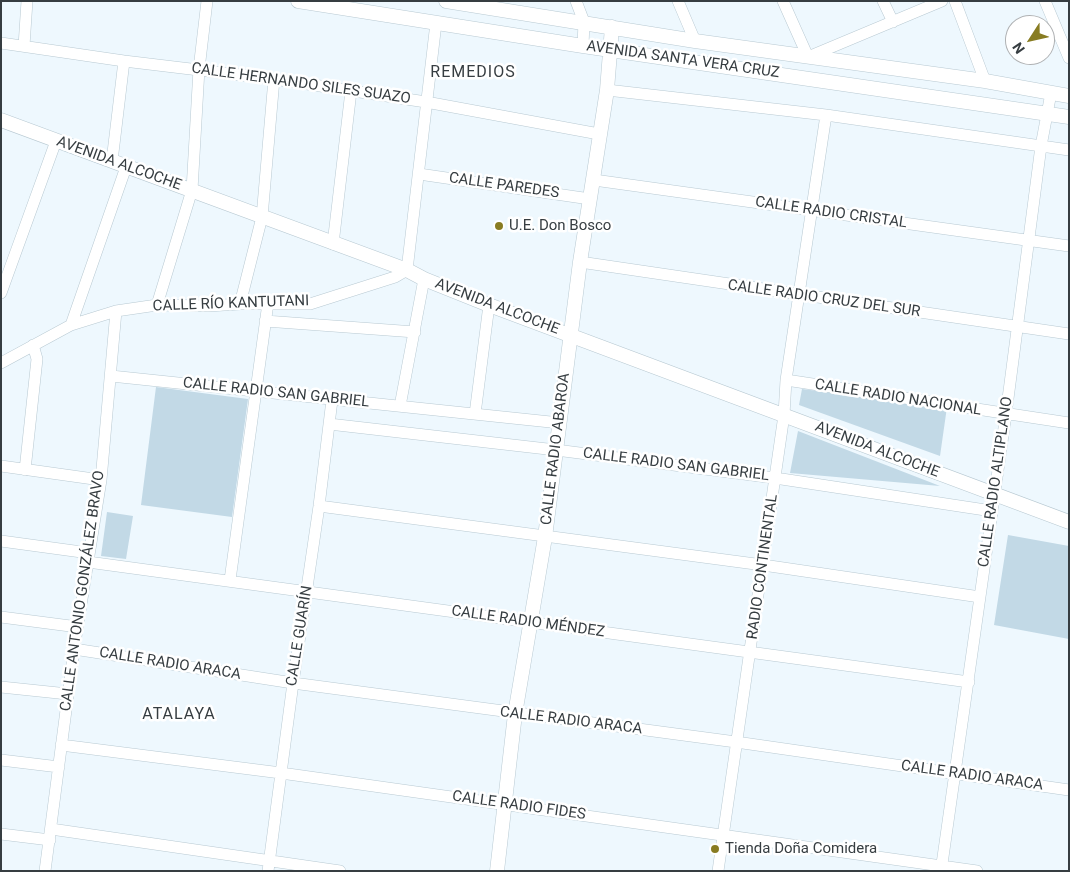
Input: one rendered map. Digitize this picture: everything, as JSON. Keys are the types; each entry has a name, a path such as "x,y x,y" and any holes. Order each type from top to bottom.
{"street":[{"path":"24,46 27,1"},
{"path":"157,305 192,190 200,70 207,1"},
{"name":"AVENIDA SANTA VERA CRUZ","path":"298,1 583,46 1069,117"},
{"name":"AVENIDA SANTA VERA CRUZ","path":"446,1 695,41 985,81 1069,96"},
{"path":"576,1 584,22 583,46"},
{"path":"678,1 695,41"},
{"path":"783,1 808,57 942,1"},
{"path":"883,1 893,22"},
{"path":"954,1 985,81"},
{"path":"1045,1 1069,58"},
{"path":"407,270 436,23"},
{"name":"CALLE RADIO ABAROA","path":"498,871 515,714 546,537 570,335 607,90 612,27"},
{"name":"CALLE HERNANDO SILES SUAZO","path":"1,43 124,61 274,79 426,102 600,134"},
{"path":"112,161 124,61"},
{"path":"240,304 262,217 274,79"},
{"path":"607,90 826,115 1069,150"},
{"path":"334,244 351,91"},
{"name":"CALLE RADIO ALTIPLANO","path":"941,868 969,682 1030,241 1041,146 1051,93"},
{"name":"RADIO CONTINENTAL","path":"718,871 784,415 786,380 826,115"},
{"name":"AVENIDA ALCOCHE","path":"1,120 407,270 424,279 489,305 994,494"},
{"path":"1,293 56,141"},
{"path":"71,325 126,167"},
{"name":"CALLE PAREDES","path":"418,174 590,199"},
{"name":"CALLE RADIO CRISTAL","path":"594,180 1069,246"},
{"name":"CALLE RADIO CRUZ DEL SUR","path":"580,262 800,296 1069,334"},
{"name":"CALLE RÍO KANTUTANI","path":"1,363 71,325 116,311 157,305 310,304 395,277 407,270"},
{"path":"400,406 424,279"},
{"path":"230,580 268,303"},
{"path":"475,414 489,305"},
{"name":"CALLE ANTONIO GONZÁLEZ BRAVO","path":"45,871 74,650 101,480 116,311"},
{"path":"265,321 415,332"},
{"path":"25,470 37,359 33,345"},
{"name":"CALLE RADIO SAN GABRIEL","path":"111,376 560,423"},
{"name":"CALLE RADIO NACIONAL","path":"786,380 1069,423"},
{"name":"CALLE GUARÍN","path":"269,866 332,400"},
{"name":"CALLE RADIO SAN GABRIEL","path":"329,424 775,478 992,511"},
{"path":"1,466 101,480"},
{"path":"994,494 1066,518"},
{"path":"319,506 763,565 980,597"},
{"name":"CALLE RADIO MÉNDEZ","path":"1,541 230,580 969,682"},
{"path":"1,617 78,627"},
{"name":"CALLE RADIO ARACA","path":"74,650 293,683 736,742 1069,790"},
{"path":"1,687 68,694"},
{"name":"CALLE RADIO FIDES","path":"61,745 281,773 723,835 941,868 977,871"},
{"path":"1,760 59,768"},
{"path":"1,834 50,834 269,866 340,871"}],"shaded area":[{"path":"156,387 248,399 232,517 141,505"},
{"path":"802,389 947,407 940,456 799,405"},
{"path":"798,431 940,486 790,473"},
{"path":"107,512 133,516 126,559 101,556"},
{"path":"1008,535 1069,546 1069,639 994,625"}],"place":[{"name":"U.E. Don Bosco","path":"499,226"},
{"name":"Tienda Doña Comidera","path":"715,849"}],"district":[{"name":"REMEDIOS","path":"473,73"},
{"name":"ATALAYA","path":"179,715"}]}
